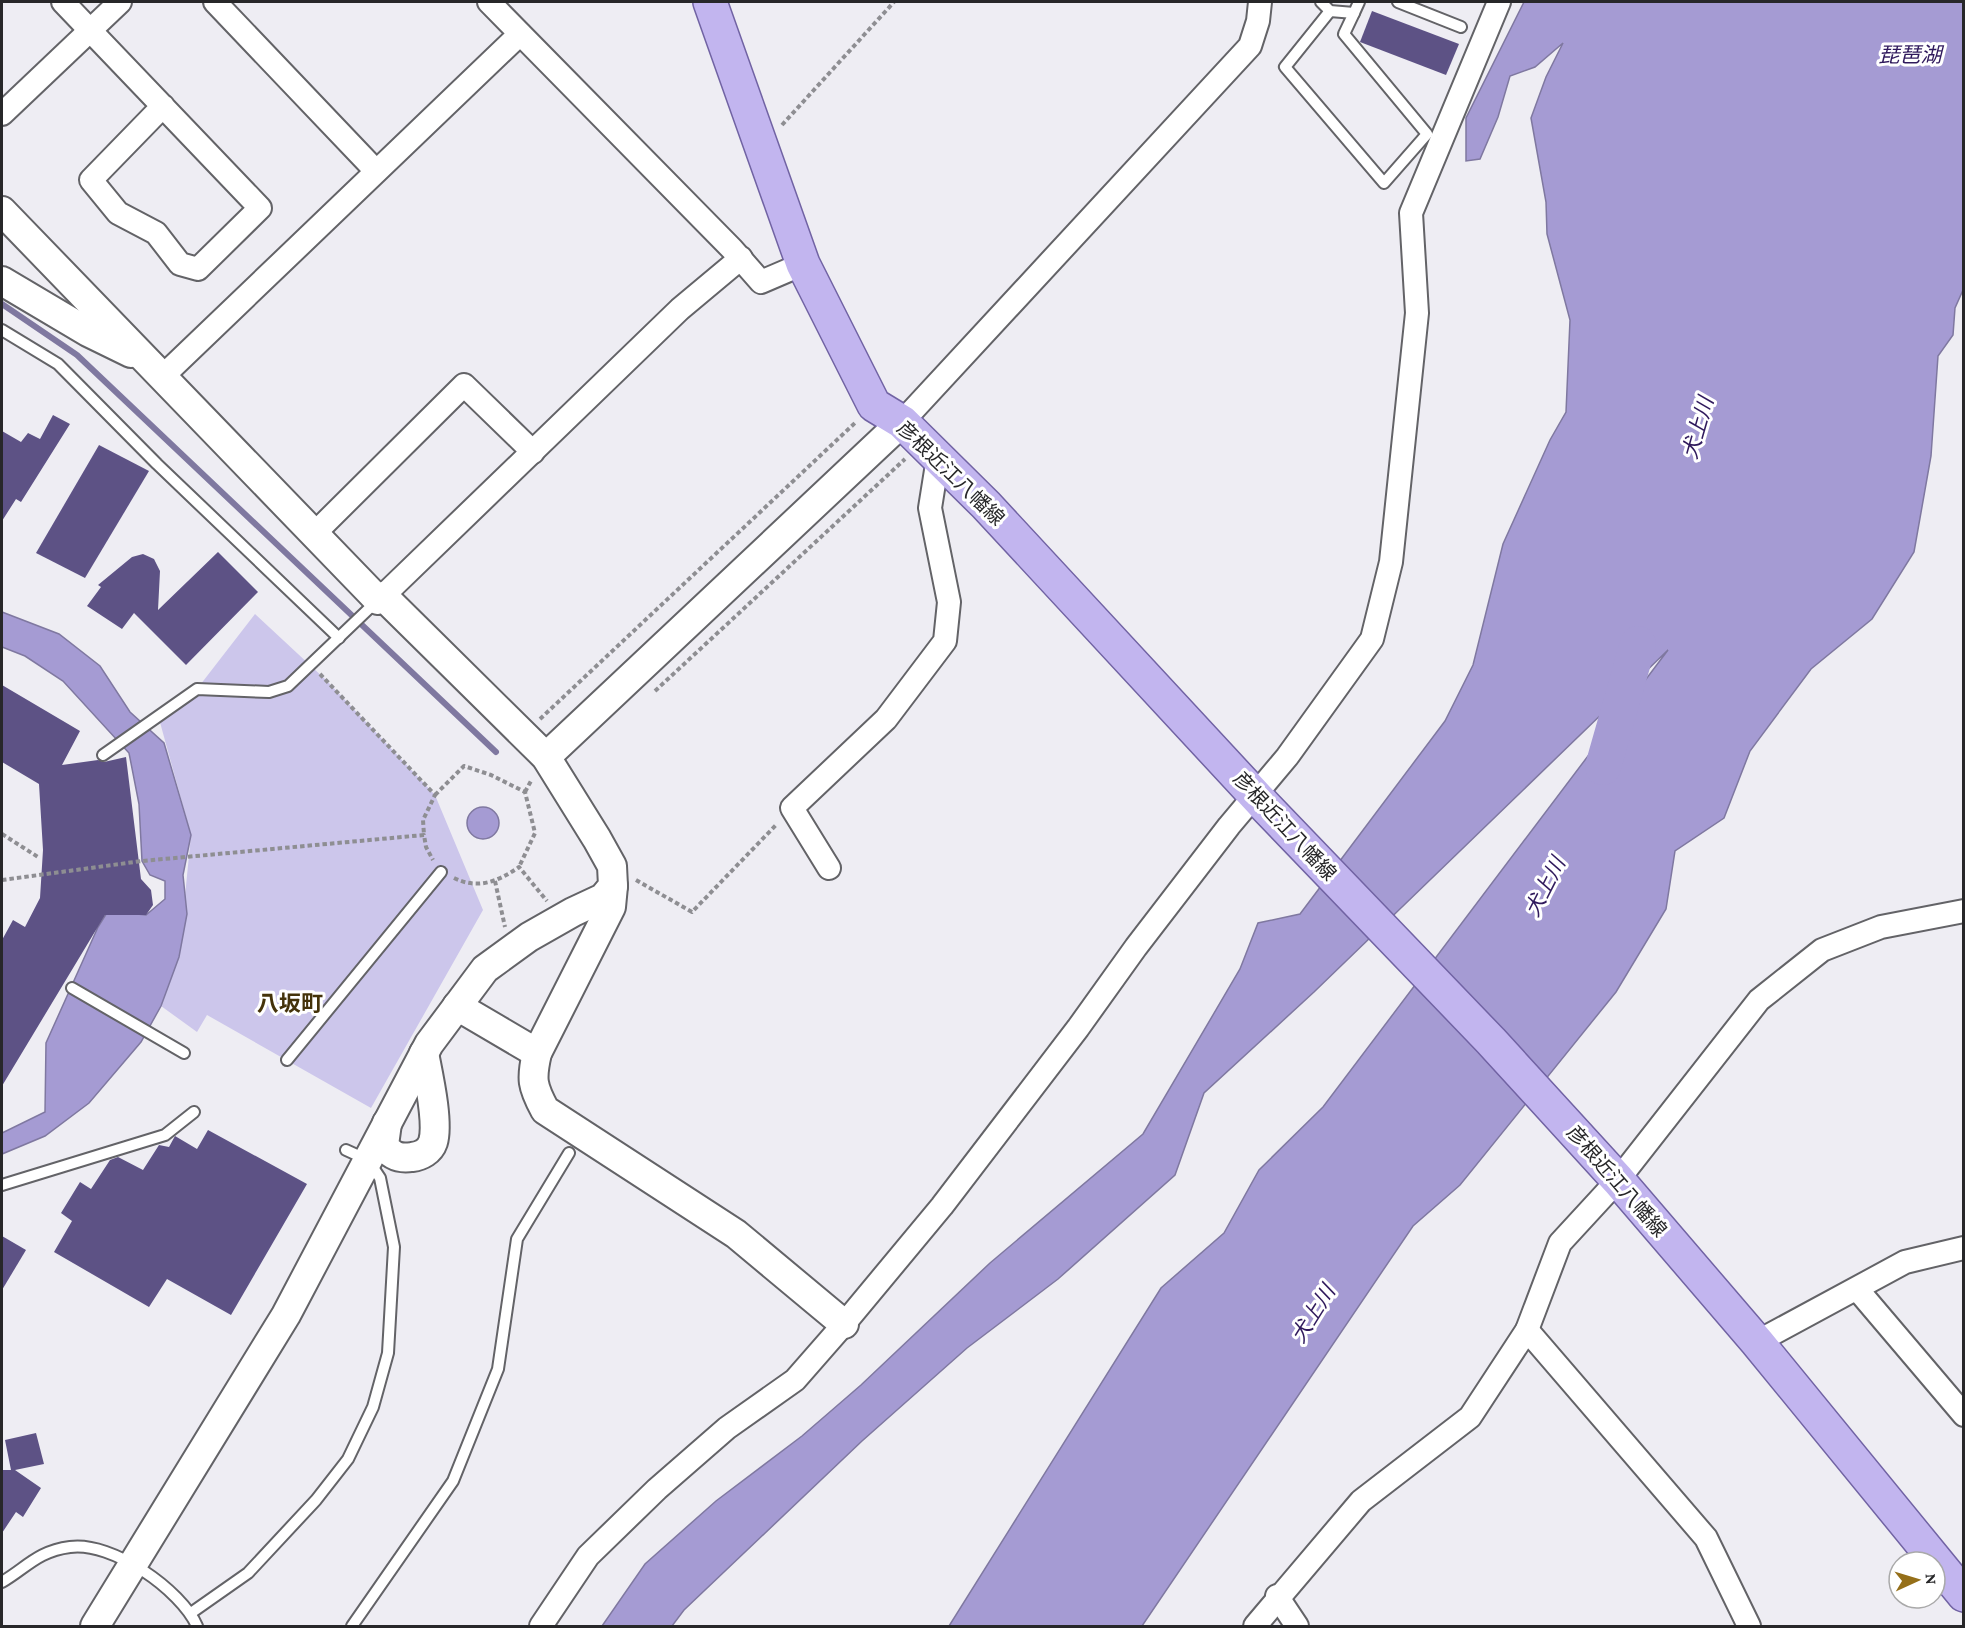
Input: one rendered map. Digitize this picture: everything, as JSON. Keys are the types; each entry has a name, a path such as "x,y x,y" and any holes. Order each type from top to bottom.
{"main road":[{"path":"710,2 803,264 874,405"},
{"name":"彦根近江八幡線","path":"874,405 921,441 986,505 1260,800 1491,1041 1610,1171 1757,1342 1964,1594"}],"street":[{"path":"63,2 163,106 260,208 198,268 180,264 156,233 118,213 91,180 163,106"},
{"path":"2,114 120,2"},
{"path":"214,2 376,171"},
{"path":"489,2 741,258 761,282 803,264"},
{"path":"546,757 921,441 1250,46 1258,21 1260,2"},
{"path":"541,1626 588,1556 657,1489 727,1428 795,1380 844,1323 942,1206 1078,1028 1136,947 1260,800 1287,757 1372,639 1391,562 1417,313 1411,213 1499,2"},
{"path":"155,369 376,171 520,34"},
{"path":"2,211 314,534 546,757 612,876 611,907 537,1053 531,1077 535,1093 545,1110 736,1234 844,1323"},
{"path":"380,598 680,309 741,258"},
{"path":"2,281 155,369"},
{"path":"314,534 464,385 533,452"},
{"path":"829,868 792,808 886,719 945,641 949,602 930,508 921,441"},
{"path":"95,1626 130,1565 286,1316 357,1155 387,1123 424,1053 485,969 573,912 603,898 612,876"},
{"path":"1255,1626 1277,1596 1361,1501 1470,1417 1527,1330 1560,1243 1610,1171 1759,1000 1822,950 1881,927 1964,911"},
{"path":"457,1006 537,1053"},
{"path":"387,1123 384,1145 391,1155 400,1158 419,1155 428,1151 433,1143 434,1118 424,1053"},
{"path":"1757,1342 1905,1262 1964,1248"},
{"path":"1857,1289 1964,1415"},
{"path":"1527,1330 1706,1538 1749,1626"},
{"path":"1277,1596 1297,1626"}],"lane":[{"path":"1321,2 1330,11 1354,13"},
{"path":"1330,11 1285,67 1384,183 1427,134 1344,34 1359,2"},
{"path":"1398,2 1461,27"},
{"path":"2,330 58,364 339,638"},
{"path":"103,755 197,689 269,692 288,686 380,598"},
{"path":"287,1060 441,872"},
{"path":"72,988 184,1053"},
{"path":"2,1185 165,1135 194,1112"},
{"path":"352,1626 453,1481 498,1369 517,1239 569,1153"},
{"path":"191,1614 248,1573 316,1500 348,1459 373,1407 388,1353 394,1247 380,1178 357,1155"},
{"path":"2,1582 41,1555 71,1546 92,1548 130,1565 165,1586 191,1614 197,1626"}],"path":[{"path":"761,148 894,2"},
{"path":"523,735 874,405"},
{"path":"646,699 921,441"},
{"path":"311,664 435,795"},
{"path":"464,766 491,775 525,792 535,832 519,867 495,881 470,885 441,872 426,847 424,835 423,820 435,795 464,766"},
{"path":"612,876 692,912 792,808"},
{"path":"2,834 38,857"},
{"path":"2,880 142,861 424,835"},
{"path":"519,867 552,907"},
{"path":"495,881 510,951"}],"shaded area":[{"path":"255,614 326,680 435,795 483,910 371,1108 207,1015 197,1032 161,1006 179,957 191,835 158,715 197,689"}],"water":[{"name":"琵琶湖","path":"1524,2 1963,2 1963,290 1955,308 1953,335 1938,356 1931,456 1914,552 1872,619 1811,669 1750,751 1724,818 1675,851 1666,909 1616,992 1460,1185 1413,1226 1142,1626 949,1626 1161,1288 1224,1233 1259,1170 1323,1107 1668,650 1314,992 1204,1093 1175,1175 1058,1279 967,1348 862,1441 684,1610 672,1626 602,1626 645,1564 716,1501 802,1436 861,1385 990,1263 1143,1134 1240,969 1258,923 1300,914 1445,721 1473,665 1503,544 1550,440 1566,412 1570,320 1547,234 1546,202 1531,118 1546,77 1563,43 1535,67 1510,76 1498,117 1480,159 1466,161 1466,118"},
{"path":"2,612 59,634 100,666 130,712 164,743 191,835 183,875 187,914 179,957 161,1006 141,1042 89,1103 45,1136 2,1154 2,1133 45,1112 46,1043 98,927 108,911 146,915 165,899 165,881 150,875 142,861 139,804 129,753 63,681 25,656 2,647"},
{"path":"483,807 494,812 499,823 494,834 483,839 472,834 467,823 472,812"}],"building":[{"path":"1372,11 1459,44 1446,75 1360,42"},
{"path":"53,415 70,424 21,502 16,499 2,521 2,431 21,442 28,433 40,439"},
{"path":"99,445 149,471 85,578 36,553"},
{"path":"218,552 258,592 186,665 134,613 122,629 87,606 101,587 98,585 132,557 143,554 154,559 160,571 158,610"},
{"path":"2,685 80,731 62,765 98,760 104,762 126,757 141,879 151,890 153,905 146,915 105,915 2,1086 2,940 13,920 25,927 40,898 43,850 39,784 2,762"},
{"path":"208,1130 307,1184 231,1315 167,1279 149,1307 54,1252 72,1221 61,1213 80,1182 91,1189 110,1160 118,1157 143,1170 159,1145 169,1147 175,1136 197,1149"},
{"path":"2,1236 26,1250 2,1290"},
{"path":"36,1433 44,1464 15,1470 41,1488 23,1517 16,1512 2,1533 2,1470 11,1470 5,1440"}],"waterway":[{"path":"2,304 77,355 496,752"},
{"name":"犬上川","path":"1603,767 1638,644"}],"district":[{"name":"八坂町","path":"290,1003"}]}
